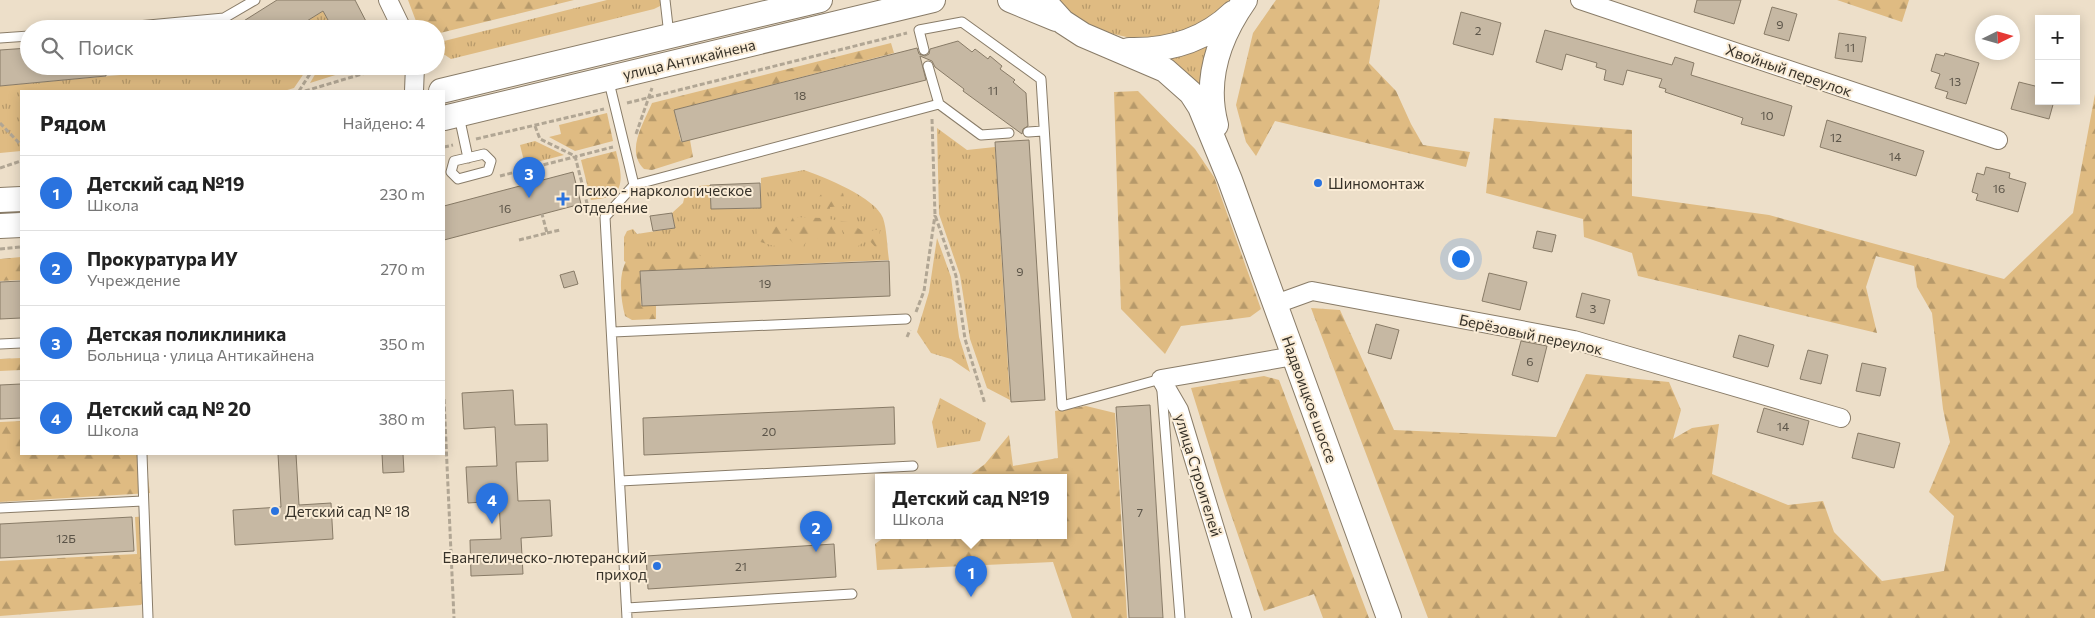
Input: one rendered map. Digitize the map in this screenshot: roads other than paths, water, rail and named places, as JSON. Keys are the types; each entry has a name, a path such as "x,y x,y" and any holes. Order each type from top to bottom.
{"main road":[{"name":"улица Антикайнена","path":"447,90 820,0"},
{"name":"улица Антикайнена","path":"451,116 933,0"},
{"path":"1010,0 1063,22 1083,35 1165,70 1191,93 1200,107 1230,180"},
{"path":"1043,0 1063,22"},
{"path":"1105,44 1129,50 1154,50 1179,46 1209,32 1223,22 1243,2"},
{"path":"1230,180 1211,107 1212,76 1218,48 1243,2"},
{"path":"447,90 451,116"},
{"name":"Надвоицкое шоссе","path":"1230,180 1389,618"},
{"path":"0,200 20,199"},
{"path":"0,226 20,225"}],"street":[{"path":"388,0 398,20"},
{"name":"Хвойный переулок","path":"1580,0 1998,140"},
{"path":"414,90 415,75"},
{"name":"Берёзовый переулок","path":"1276,304 1312,291 1574,340 1841,418"},
{"path":"1161,379 1294,356"},
{"name":"улица Строителей","path":"1161,379 1179,410 1242,618"}],"lane":[{"path":"202,20 224,18 255,0"},
{"path":"665,0 669,36"},
{"path":"924,50 920,30 962,22 1041,78 1062,406 1161,379 1180,618"},
{"path":"0,38 20,37"},
{"path":"928,66 935,104 982,135 1009,133"},
{"path":"608,78 634,185"},
{"path":"627,618 613,332 605,216 634,185 935,104"},
{"path":"451,116 465,142 468,158"},
{"path":"1028,132 1043,131"},
{"path":"613,332 910,322"},
{"path":"0,344 20,343"},
{"path":"142,455 148,618"},
{"path":"620,481 913,466"},
{"path":"0,508 143,501"},
{"path":"627,608 852,594"}],"place":[{"name":"Шиномонтаж","path":"1318,183"},
{"name":"Детская поликлиника","path":"529,198"},
{"name":"Психо - наркологическое отделение","path":"563,199"},
{"name":"Детский сад № 18","path":"275,511"},
{"name":"Детский сад № 20","path":"492,524"},
{"name":"Прокуратура ИУ","path":"816,552"},
{"name":"Евангелическо-лютеранский приход","path":"657,566"},
{"name":"Детский сад №19","path":"971,597"}]}
